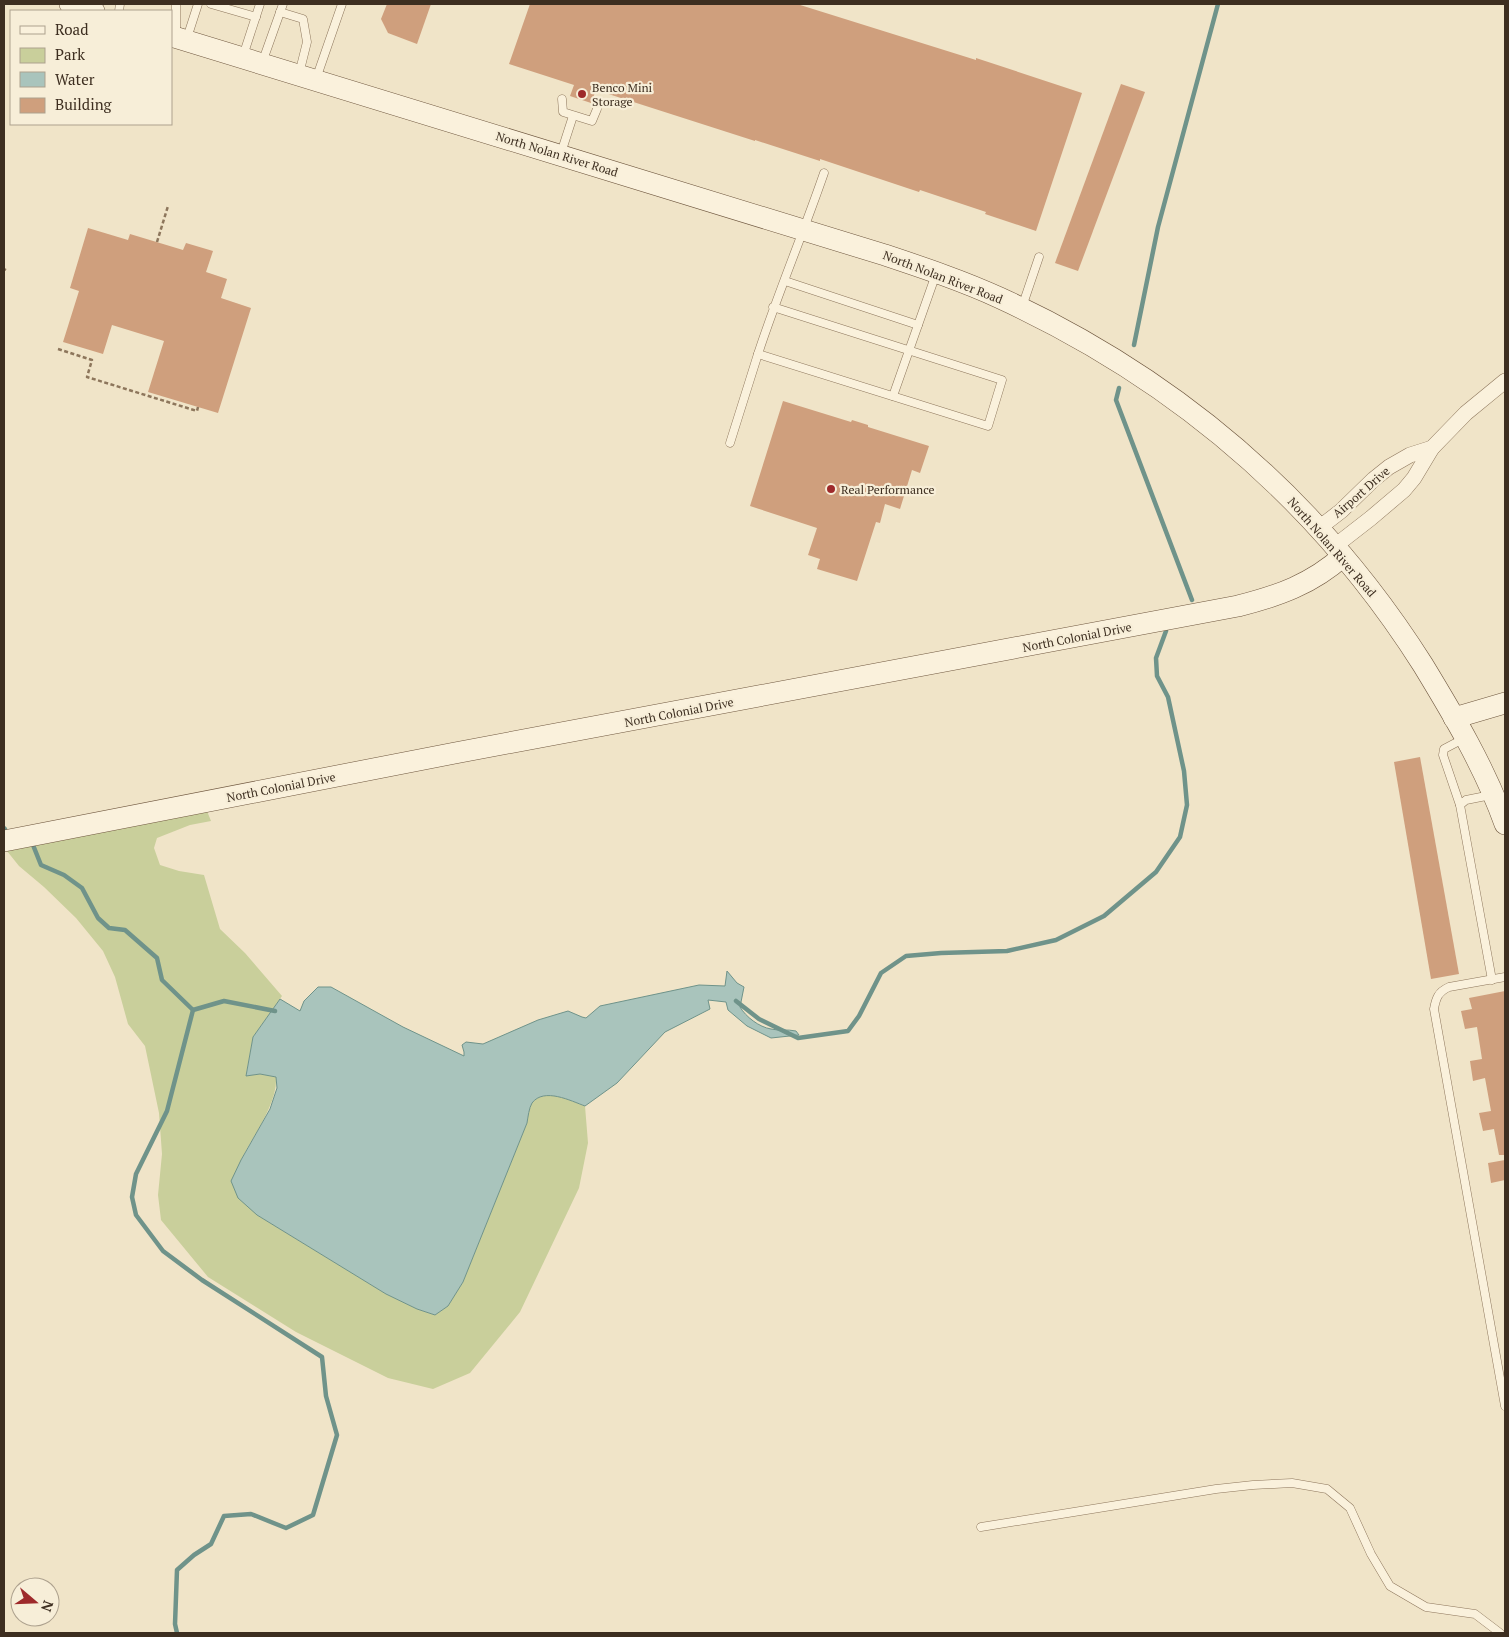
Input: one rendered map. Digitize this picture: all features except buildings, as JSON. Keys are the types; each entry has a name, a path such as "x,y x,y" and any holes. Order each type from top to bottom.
{"main road":[{"name":"North Nolan River Road","path":"178,38 936,272 1022,308 1090,345 1161,389 1258,466 1299,506 1339,551 1406,639 1454,718 1493,795 1505,824"},
{"name":"North Colonial Drive","path":"4,842 445,755 1238,606 1290,590 1316,578 1339,551"},
{"path":"1454,718 1505,703"}],"street":[{"name":"Airport Drive","path":"1339,551 1404,490 1414,478 1432,448 1466,413 1505,380"},
{"name":"Airport Drive","path":"1319,528 1389,468 1410,455 1432,448"}],"lane":[{"path":"176,4 178,38"},
{"path":"178,38 198,4"},
{"path":"211,4 256,17"},
{"path":"252,61 256,17 260,4"},
{"path":"307,78 342,4"},
{"path":"252,61 281,8 303,18 307,42 307,78"},
{"path":"562,98 563,112 573,116 592,121 597,109"},
{"path":"561,155 573,116"},
{"path":"730,443 773,307 785,281 823,176"},
{"path":"1022,308 1039,257"},
{"path":"892,396 936,272"},
{"path":"785,281 918,325"},
{"path":"758,354 988,426 1002,380 773,307"},
{"path":"1465,739 1444,749 1443,755 1460,805 1492,980"},
{"path":"1460,805 1466,800 1493,795"},
{"path":"1505,976 1442,990 1438,994 1434,1009 1505,1406"},
{"path":"981,1526 1253,1484 1292,1483 1327,1489 1350,1508 1371,1554 1390,1586 1426,1607 1475,1614 1500,1633"}],"path":[{"path":"157,242 168,206"},
{"path":"58,349 92,360 87,377 197,412 198,407"}],"green space":[{"path":"207,811 211,821 190,825 157,838 154,848 160,865 179,871 204,875 220,929 245,953 282,996 253,1037 246,1075 260,1074 276,1077 276,1087 269,1108 241,1160 257,1215 386,1294 417,1309 435,1315 448,1306 463,1282 527,1123 532,1103 537,1098 550,1096 585,1106 588,1143 579,1188 520,1312 470,1373 433,1389 388,1378 296,1332 208,1277 161,1220 158,1195 162,1154 159,1113 145,1046 128,1024 115,977 103,951 76,918 19,866 7,851"}],"water":[{"path":"727,971 737,983 744,987 740,1007 749,1018 766,1028 796,1031 799,1035 771,1038 747,1026 728,1010 726,1002 708,1000 710,1009 665,1032 617,1083 585,1106 558,1097 543,1096 537,1098 531,1105 527,1123 463,1282 448,1306 435,1315 417,1309 386,1294 257,1215 238,1198 231,1181 270,1109 277,1088 276,1077 260,1074 246,1076 253,1037 280,999 300,1011 304,1001 318,987 331,987 403,1027 464,1056 462,1045 466,1042 483,1044 538,1020 568,1011 586,1018 600,1006 699,985 725,986"}],"waterway":[{"path":"1134,345 1158,227 1218,4"},
{"path":"1119,388 1116,400 1192,600"},
{"path":"736,1001 759,1019 798,1038 848,1031 859,1016 881,973 906,956 1007,951 1056,940 1104,916 1156,872 1180,837 1187,805 1184,771 1168,697 1157,676 1156,658 1166,631"},
{"path":"33,845 41,865 64,875 82,888 98,918 109,928 125,930 157,958 162,980 193,1010 167,1111 136,1174 132,1197 136,1215 163,1251 202,1280 322,1357 326,1396 337,1435 313,1515 286,1528 251,1514 224,1516 211,1544 194,1555 177,1570 175,1624 177,1633"},
{"path":"193,1010 224,1001 275,1011"}],"place":[{"name":"Benco Mini Storage","path":"582,94"},
{"name":"Real Performance","path":"831,489"}]}
